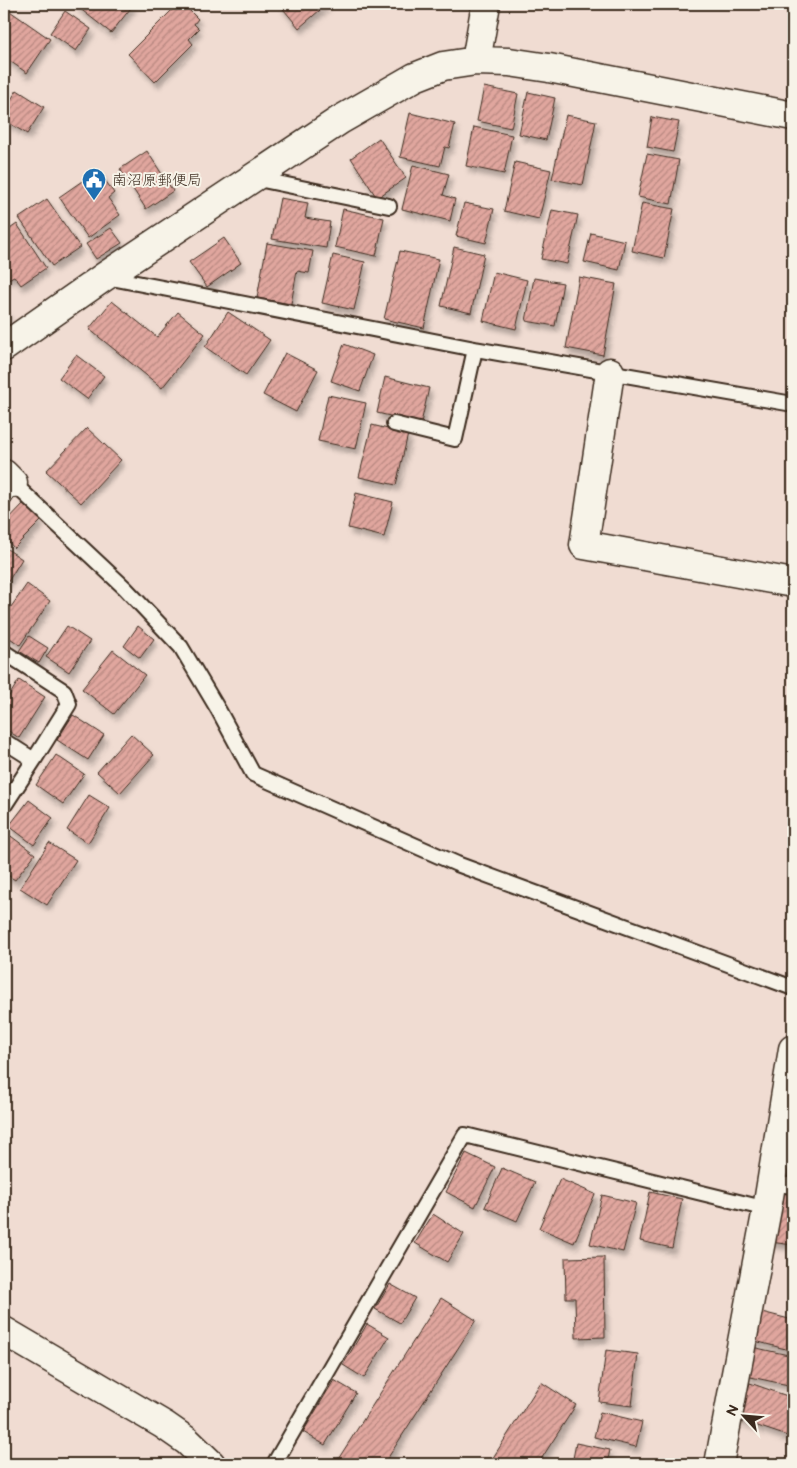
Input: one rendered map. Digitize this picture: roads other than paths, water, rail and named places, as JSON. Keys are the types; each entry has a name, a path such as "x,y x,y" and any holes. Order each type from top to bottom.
{"street":[{"path":"476,61 486,4"},
{"path":"4,347 104,276 340,120 415,76 443,66 476,61 509,62 549,68 793,116"},
{"path":"610,372 584,545 793,583"},
{"path":"719,1464 777,1192 793,1049"},
{"path":"4,1331 164,1425 187,1441 211,1464"}],"lane":[{"path":"253,178 389,206"},
{"path":"104,276 475,349 793,404"},
{"path":"394,424 455,439 475,349"},
{"path":"7,485 125,588 181,647 253,774 456,864 793,988"},
{"path":"4,652 64,691 69,704 4,806"},
{"path":"4,741 34,760"},
{"path":"274,1464 465,1135 777,1192"}],"place":[{"name":"南沼原郵便局","path":"94,201"}]}
